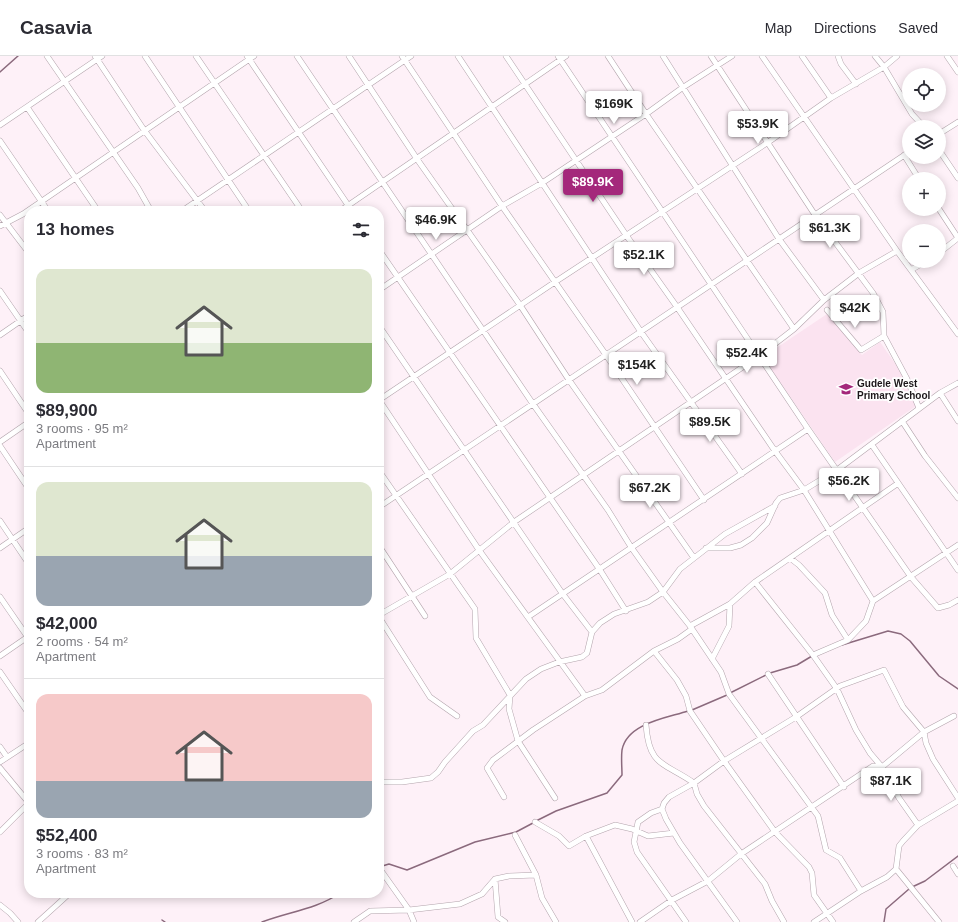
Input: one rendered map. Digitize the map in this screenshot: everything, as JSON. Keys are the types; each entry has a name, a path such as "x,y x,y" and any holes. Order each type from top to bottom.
{"street":[{"path":"47,56 148,206"},
{"path":"145,56 246,206"},
{"path":"196,56 299,206"},
{"path":"297,56 533,404 608,510 631,547 663,592 691,627 721,672 729,694 820,820 826,850 840,858 861,891"},
{"path":"349,56 417,159 520,305 569,380 694,558"},
{"path":"189,206 368,85 403,58 411,56"},
{"path":"458,56 490,107 641,332 742,474"},
{"path":"506,56 526,84 575,161 775,451 804,490 873,601"},
{"path":"33,206 250,57 348,205 417,159 490,107 526,84 560,58 566,56"},
{"path":"608,56 697,189 794,329"},
{"path":"663,56 731,166 779,239 824,300"},
{"path":"711,56 815,215 859,273 883,312 884,336 907,380 919,408"},
{"path":"384,287 502,206 542,183 646,114 716,65 732,56"},
{"path":"762,56 805,116 897,251 958,334"},
{"path":"802,56 831,98"},
{"path":"838,56 841,64 856,84"},
{"path":"875,56 884,66 912,114 918,120"},
{"path":"384,397 592,257 767,143 831,98 856,84 897,56"},
{"path":"947,56 958,72"},
{"path":"0,125 98,57 144,130 202,206"},
{"path":"403,58 502,206 606,355 704,500"},
{"path":"560,58 611,137 712,284 808,429 911,576 938,608 949,605 958,600"},
{"path":"27,107 95,206"},
{"path":"946,130 958,122"},
{"path":"0,141 44,206"},
{"path":"384,504 712,284 746,259 779,239 902,156"},
{"path":"946,160 958,178"},
{"path":"0,226 24,213"},
{"path":"0,215 24,247"},
{"path":"944,216 958,238 946,247"},
{"path":"384,613 450,574 514,522 759,356 794,329 824,300 859,273 897,251"},
{"path":"384,257 600,570 626,611"},
{"path":"0,291 24,326"},
{"path":"827,310 862,350 884,336"},
{"path":"0,335 24,319"},
{"path":"384,333 562,593 592,632"},
{"path":"0,371 24,407"},
{"path":"384,782 402,782 431,778 438,772 473,731 484,725 526,679 541,669 559,662 582,657 587,653 592,632 606,619 648,602 663,592 680,569 725,534 775,506 784,496 804,490 837,470 919,408 940,393 958,383"},
{"path":"940,393 958,421"},
{"path":"384,408 479,550 585,696"},
{"path":"902,421 925,456 958,498"},
{"path":"0,442 24,425"},
{"path":"528,617 808,429"},
{"path":"872,445 897,484 958,570"},
{"path":"0,446 24,482"},
{"path":"384,478 475,610 476,638 510,695 509,709 518,741 555,798"},
{"path":"504,797 490,777 487,768 493,760 518,741 585,696 602,690 654,651 730,604 755,582 863,506 897,484"},
{"path":"706,548 730,548 741,545 752,538 768,523 775,506"},
{"path":"0,521 24,557"},
{"path":"0,548 24,532"},
{"path":"813,655 848,640 866,621 873,601 958,545"},
{"path":"384,553 425,616"},
{"path":"790,558 799,565 825,593 832,615 848,640"},
{"path":"755,582 813,655 837,689 856,730 870,753 882,767 899,798 918,825"},
{"path":"0,597 24,631"},
{"path":"712,659 729,626 730,604"},
{"path":"384,624 430,697 457,716"},
{"path":"0,656 24,641"},
{"path":"654,651 677,680 686,696 690,711 724,761 775,832 804,862 812,873 814,895 833,922"},
{"path":"737,922 674,833 662,809 664,803 669,797 694,783 724,761 796,717 837,689 853,680 884,670 903,706 924,732 926,743 933,759 958,800 918,825 899,846 896,869 887,878 861,891 814,922"},
{"path":"0,672 24,707"},
{"path":"768,674 844,787"},
{"path":"640,922 672,900 708,881 741,854 844,787 873,766 882,767 924,732 954,716"},
{"path":"646,725 649,748 654,758 694,783 697,794 704,806 765,884 772,901 784,922"},
{"path":"0,762 24,746"},
{"path":"0,747 7,758"},
{"path":"0,768 24,797"},
{"path":"0,832 24,808"},
{"path":"662,809 652,813 638,822 634,842 637,852 686,922"},
{"path":"0,822 7,825"},
{"path":"535,822 559,836 569,846 586,836 615,825 648,836 674,833"},
{"path":"515,835 536,875 542,898 556,922"},
{"path":"586,836 632,922"},
{"path":"953,866 958,874"},
{"path":"896,869 939,922"},
{"path":"384,875 409,910 414,922"},
{"path":"355,922 370,911 409,910 460,904 482,894 495,879 509,876 536,875"},
{"path":"495,879 498,917 505,922"},
{"path":"38,922 64,898"},
{"path":"0,905 18,922"}],"shaded area":[{"name":"Gudele West Primary School","path":"827,314 862,355 880,342 901,372 916,406 835,462 763,357"}],"waterway":[{"path":"0,72 18,56"},
{"path":"842,645 888,631 901,634 910,641 939,676 958,689"},
{"path":"770,673 797,665 812,656"},
{"path":"730,693 766,675"},
{"path":"692,710 727,695"},
{"path":"536,821 556,811 607,793 622,775 622,750 625,741 631,734 649,723 688,711"},
{"path":"384,866 389,864 407,870 475,842 516,832 533,823"},
{"path":"912,887 925,881 958,856"},
{"path":"884,922 886,909 909,889"},
{"path":"262,922 312,907 331,898"}],"place":[{"name":"Gudele West Primary School","path":"846,389"}]}
